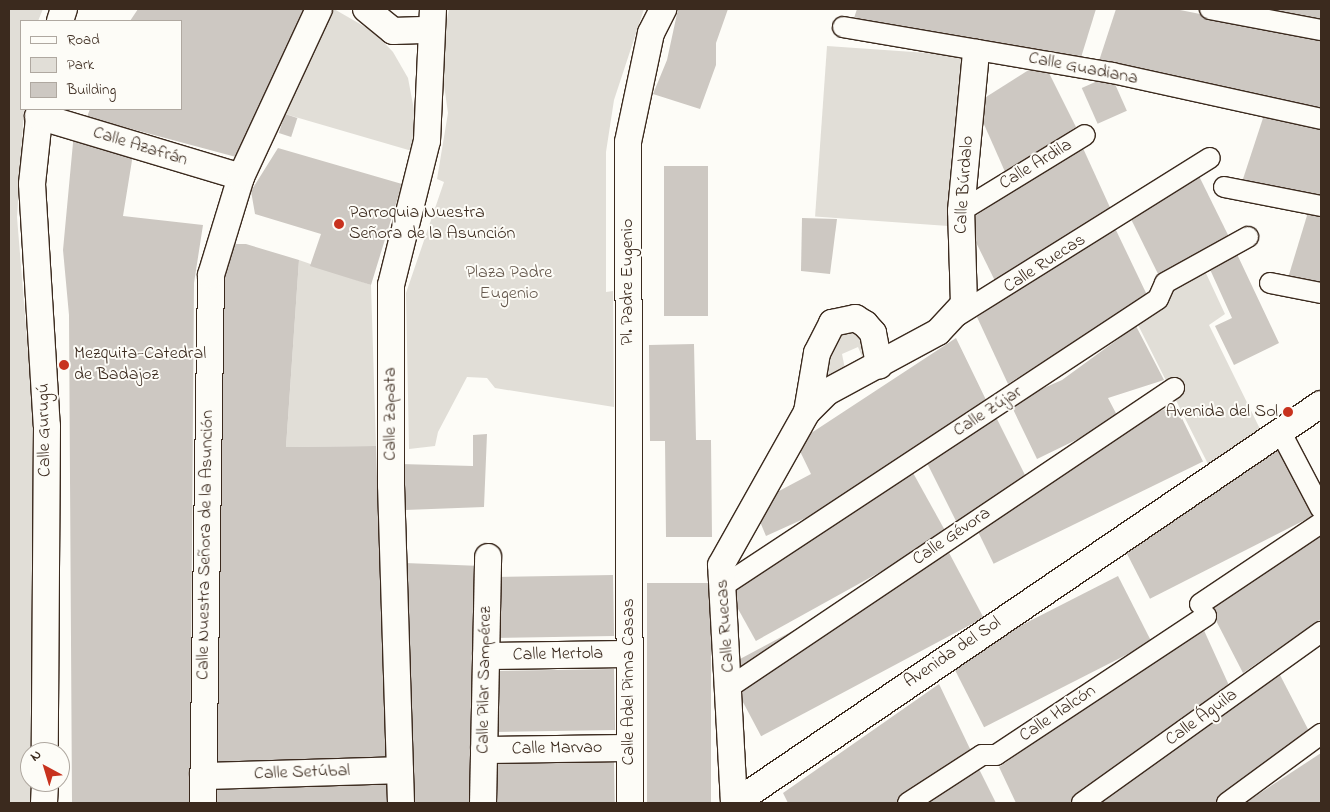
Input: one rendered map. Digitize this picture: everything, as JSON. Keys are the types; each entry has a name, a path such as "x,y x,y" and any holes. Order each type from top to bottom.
{"street":[{"name":"Calle Nuestra Señora de la Asunción","path":"203,803 211,275 241,177 319,9"},
{"name":"Calle Zapata","path":"366,9 393,31 432,19 427,141 391,285 390,485 402,803"},
{"name":"Pl. Padre Eugenio","path":"629,561 628,142 651,33 663,9"},
{"path":"1210,9 1321,30"},
{"name":"Calle Guadiana","path":"843,27 976,52 1112,73 1321,119"},
{"name":"Calle Búrdalo","path":"956,316 964,304 961,211 976,52"},
{"name":"Calle Azafrán","path":"39,112 241,177"},
{"name":"Calle Gurugú","path":"39,112 32,184 47,426 45,742"},
{"name":"Calle Ardila","path":"961,211 1086,135"},
{"name":"Calle Ruecas","path":"734,803 730,686 722,565 807,412 827,392 938,332 956,316 1210,158"},
{"path":"1224,187 1321,206"},
{"name":"Calle Zújar","path":"723,586 1158,299 1165,283 1248,237"},
{"path":"1270,282 1321,293"},
{"name":"Calle Ruecas","path":"807,412 817,353 832,323 855,318 865,324 873,334 878,365"},
{"name":"Calle Gévora","path":"730,686 1174,388"},
{"name":"Avenida del Sol","path":"734,803 1280,429 1321,404"},
{"path":"1280,429 1321,509"},
{"name":"Calle Halcón","path":"908,803 982,755 996,755 1203,610 1321,523"},
{"name":"Calle Pilar Sampérez","path":"483,803 488,557"},
{"name":"Calle Adel Pinna Casas","path":"629,561 630,803"},
{"name":"Calle Águila","path":"1082,803 1321,632"},
{"name":"Calle Mertola","path":"486,656 629,654"},
{"path":"1227,803 1321,734"},
{"name":"Calle Marvao","path":"484,750 629,748"},
{"name":"Calle Setúbal","path":"203,776 400,770"}],"green space":[{"path":"9,9 43,9 38,20 20,20 20,110 24,110 17,217 33,413 30,742 20,742 20,792 30,792 30,803 9,803"},
{"path":"334,9 374,32 393,52 408,78 417,126 412,151 285,114"},
{"name":"Plaza Padre Eugenio","path":"449,9 644,9 614,100 606,152 606,292 613,291 614,407 495,388 487,378 467,377 438,432 435,446 409,449 406,293 444,182 437,179 448,113 440,57"},
{"path":"827,46 964,56 952,226 815,217"},
{"path":"299,260 371,285 376,446 286,447"},
{"path":"1204,269 1225,314 1209,325 1261,431 1210,468 1131,311"},
{"path":"853,324 869,345 863,359 858,347 842,354 845,369 824,383 829,342"}],"building":[{"path":"138,9 308,9 236,157 87,117 90,110 182,110 182,20 131,20"},
{"path":"678,9 728,9 716,43 716,65 700,109 653,94 667,60"},
{"path":"857,9 1096,9 1079,64 854,18"},
{"path":"1116,9 1175,9 1321,38 1321,111 1097,67"},
{"path":"1251,9 1321,9 1321,23"},
{"path":"1043,61 1076,127 1006,174 975,104"},
{"path":"1111,75 1127,111 1098,124 1082,88"},
{"path":"285,114 297,118 291,137 279,133"},
{"path":"1264,115 1321,126 1321,197 1242,182"},
{"path":"74,132 134,148 123,216 203,225 194,283 190,803 72,803 69,315 63,250"},
{"path":"1082,146 1113,214 998,287 966,222"},
{"name":"Parroquia Nuestra Señora de la Asunción","path":"278,148 402,184 371,285 310,266 321,234 255,214 251,191"},
{"path":"664,166 708,166 708,316 664,316"},
{"path":"1198,174 1230,239 1161,280 1130,217"},
{"path":"1309,209 1321,211 1321,285 1288,278"},
{"path":"802,218 837,219 830,274 801,271"},
{"path":"1114,226 1147,295 1008,384 977,317"},
{"path":"228,244 246,244 299,260 286,447 376,446 386,758 214,762 222,261"},
{"path":"1236,252 1279,343 1234,365 1215,326 1232,318 1208,265"},
{"path":"1136,326 1164,380 1108,398 1119,419 1037,459 1010,403 1062,380"},
{"path":"956,338 988,404 830,507 766,536 756,512 764,499 811,474 796,443"},
{"path":"694,344 696,440 711,440 712,537 666,537 665,441 650,441 649,345"},
{"path":"1175,404 1203,462 994,564 966,506"},
{"path":"995,415 1028,481 958,525 926,461"},
{"path":"487,434 484,507 405,510 400,464 473,466 473,435"},
{"path":"1283,448 1317,514 1150,599 1116,533"},
{"path":"912,471 947,535 756,641 720,577"},
{"path":"1321,529 1321,619 1243,673 1209,607"},
{"path":"947,549 984,618 761,736 724,667"},
{"path":"405,563 481,566 472,803 414,803"},
{"path":"613,575 614,636 493,638 492,577"},
{"path":"1118,576 1152,642 984,727 950,661"},
{"path":"647,583 711,583 711,803 647,803"},
{"path":"1202,626 1232,692 1073,803 1016,803 999,767"},
{"path":"614,669 615,730 495,732 494,671"},
{"path":"1280,675 1311,735 1215,803 1095,803"},
{"path":"939,684 972,753 896,803 788,803 783,793"},
{"path":"1321,753 1321,803 1245,803"},
{"path":"614,762 615,803 495,803 494,764"},
{"path":"977,765 996,803 919,803"},
{"path":"389,783 390,803 214,803 214,788"}],"place":[{"name":"Parroquia Nuestra Señora de la Asunción","path":"339,224"},
{"name":"Mezquita-Catedral de Badajoz","path":"64,365"},
{"name":"Avenida del Sol","path":"1288,412"}]}
